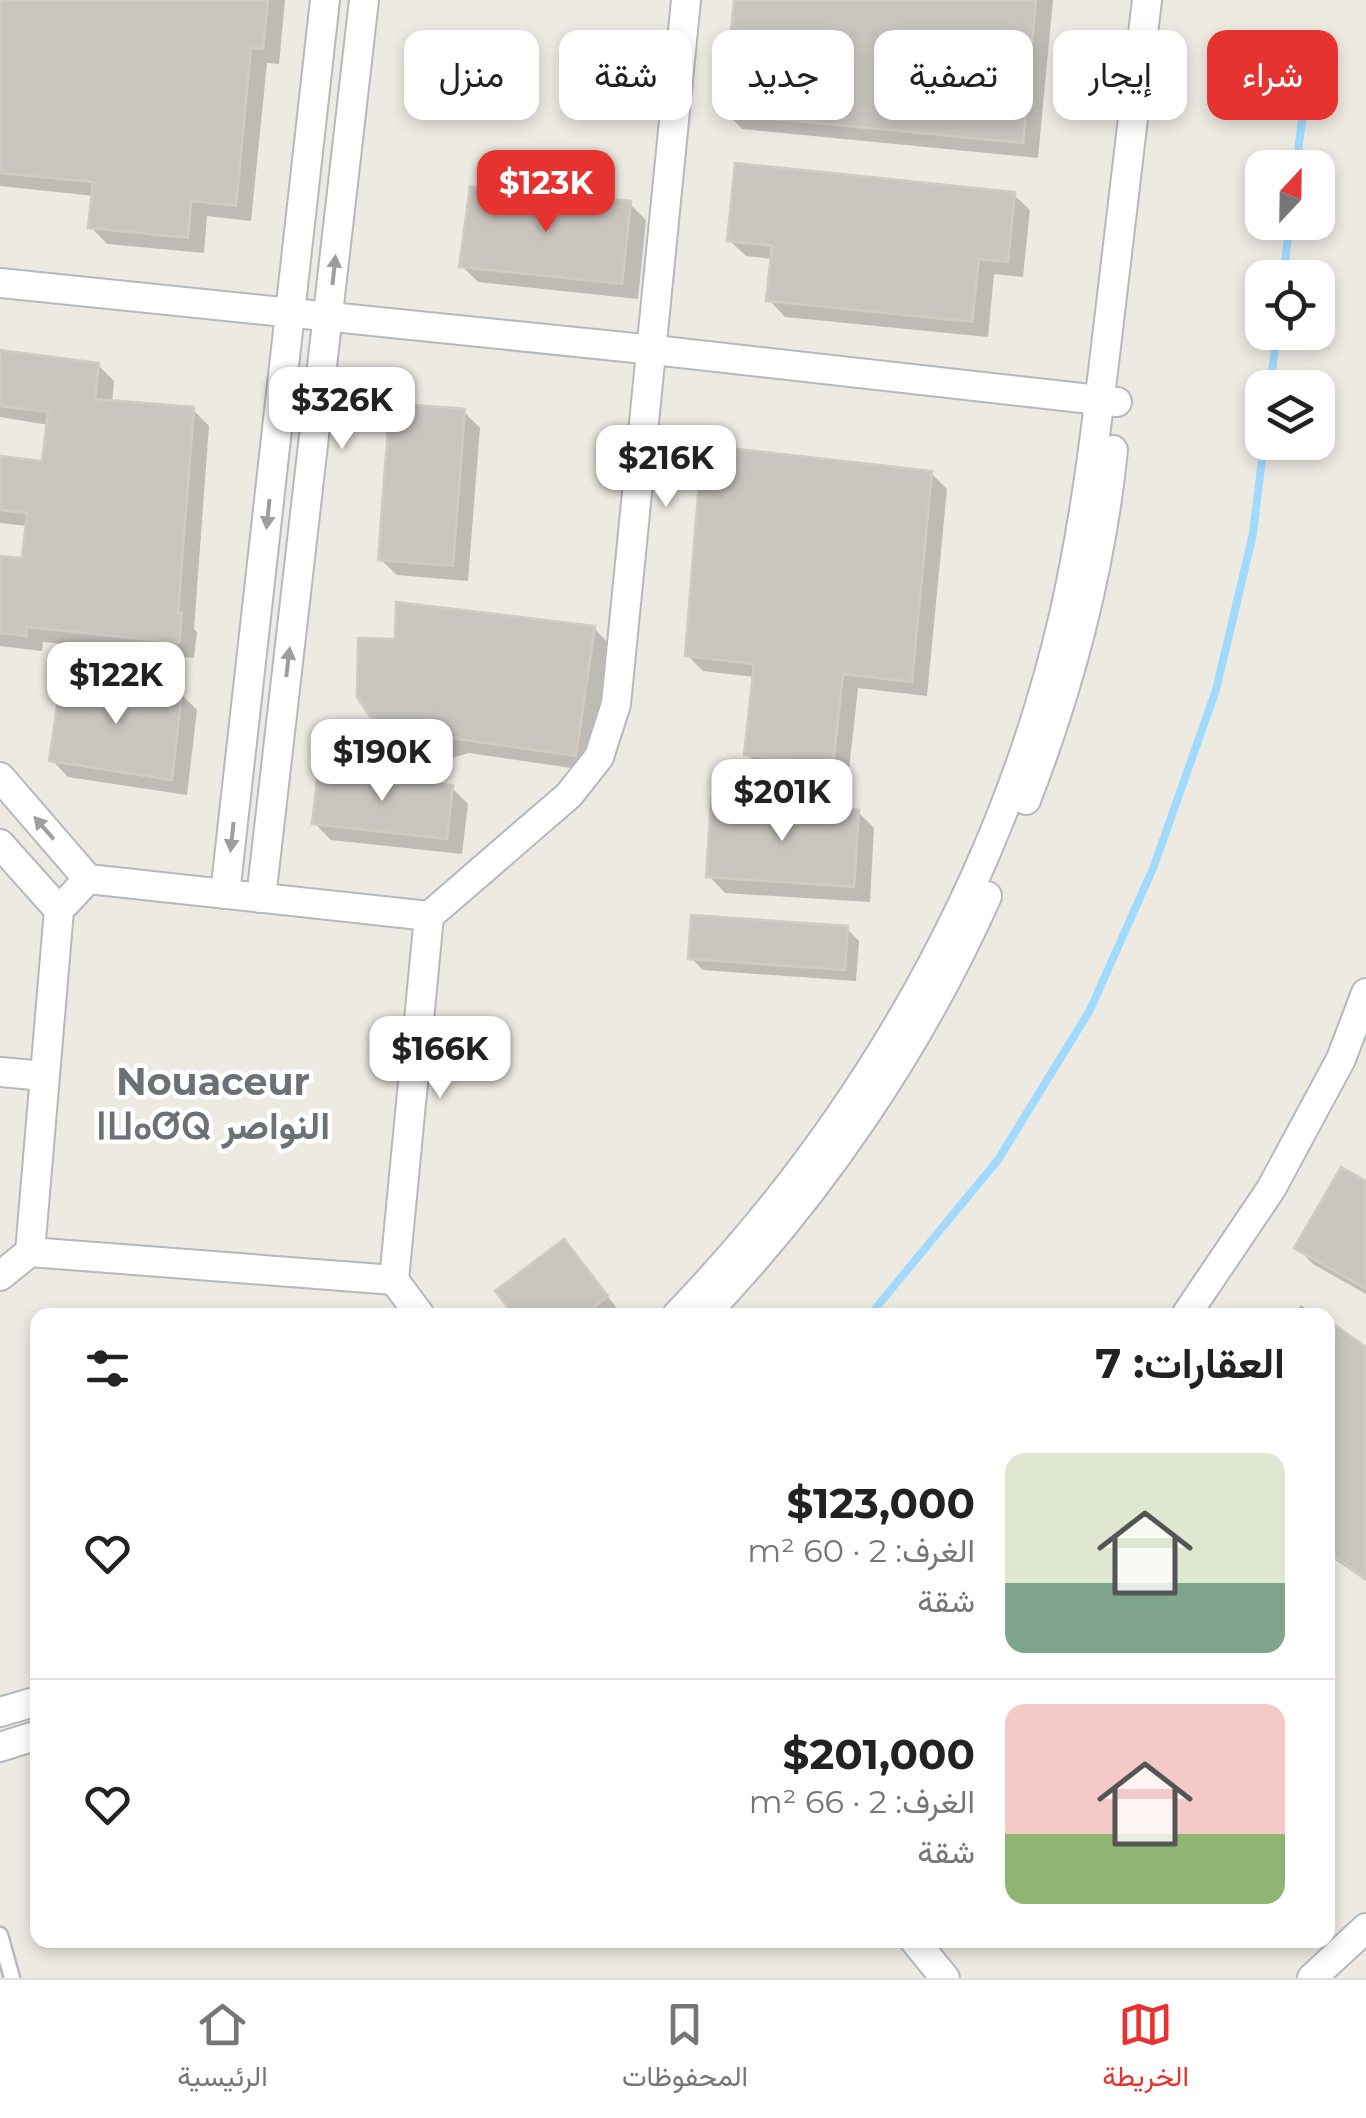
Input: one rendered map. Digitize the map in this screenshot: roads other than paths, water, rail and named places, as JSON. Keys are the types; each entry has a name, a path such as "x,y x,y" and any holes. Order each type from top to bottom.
{"street":[{"path":"225,894 325,0"},
{"path":"261,898 364,0"},
{"path":"415,1308 394,1280 429,916 569,795 599,757 616,704 686,0"},
{"path":"1147,0 1149,30"},
{"path":"1157,30 1166,0"},
{"path":"710,1308 784,1224 951,970 998,849 1036,777 1078,638 1099,543 1102,462 1143,120"},
{"path":"0,282 1109,401"},
{"path":"0,778 88,879 429,916"},
{"path":"0,844 60,910"},
{"path":"30,1252 60,910 88,879"},
{"path":"1191,1308 1271,1189 1341,1060 1366,994"},
{"path":"0,1072 44,1076"},
{"path":"683,1308 769,1212 878,1077"},
{"path":"0,1276 30,1252 394,1280"},
{"path":"0,1712 30,1704"},
{"path":"0,1746 30,1737"},
{"path":"1312,1978 1366,1928"},
{"path":"921,1948 945,1978"}],"lane":[{"path":"0,1934 12,1978"}],"waterway":[{"path":"1298,150 1302,120"},
{"path":"1285,260 1288,240"},
{"path":"1272,370 1275,350"},
{"path":"876,1308 998,1160 1090,1010 1154,866 1216,690 1253,534 1262,460"}],"district":[{"name":"Nouaceur ⵏⵡⴰⵚⵕ النواصر","path":"213,1104"}]}
